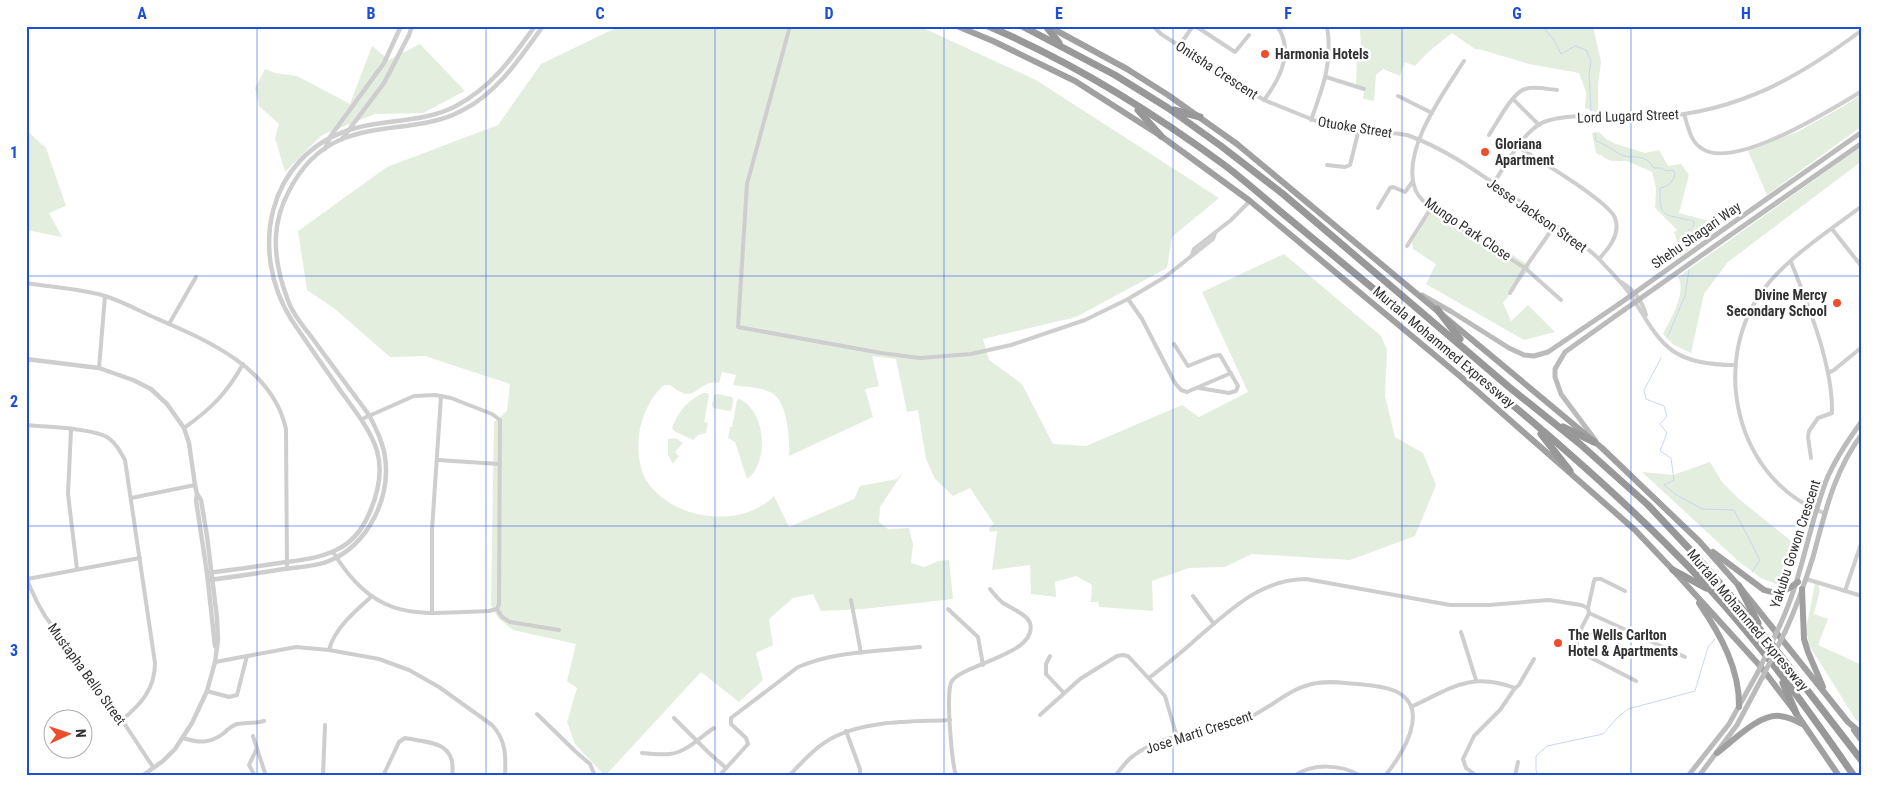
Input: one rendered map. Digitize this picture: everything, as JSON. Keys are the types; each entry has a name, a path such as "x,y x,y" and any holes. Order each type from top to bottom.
{"highway":[{"name":"Murtala Mohammed Expressway","path":"957,26 993,41 1075,81 1161,136 1250,202 1461,377 1635,530 1673,570 1739,642 1796,713 1840,776"},
{"name":"Murtala Mohammed Expressway","path":"988,26 1072,68 1132,103 1223,165 1532,422 1619,498 1711,591 1779,673 1854,776"},
{"name":"Murtala Mohammed Expressway","path":"1022,26 1115,75 1168,108 1254,171 1602,464 1674,532 1764,634 1862,761"},
{"name":"Murtala Mohammed Expressway","path":"1047,26 1127,69 1200,117 1276,174 1602,448 1699,541"},
{"path":"1047,26 1061,45"},
{"path":"1132,103 1161,136"},
{"path":"1168,108 1200,117"},
{"path":"1436,310 1469,352"},
{"path":"1532,422 1570,472"},
{"path":"1553,422 1594,442"},
{"path":"1699,541 1764,590 1772,593 1781,592 1798,582"},
{"path":"1699,541 1739,586 1862,742"},
{"path":"1673,570 1711,591"},
{"path":"1739,586 1764,634"},
{"path":"1689,588 1710,620 1733,667 1740,690 1739,707"},
{"path":"1802,589 1804,639 1826,695"},
{"path":"1779,673 1796,713"},
{"path":"1717,753 1757,722 1768,717 1779,715 1791,718 1804,725"},
{"path":"1848,722 1862,734"}],"main road":[{"name":"Shehu Shagari Way","path":"1416,292 1517,352 1534,356 1542,355 1619,304 1862,132"},
{"name":"Shehu Shagari Way","path":"1602,448 1561,394 1555,377 1555,369 1565,352 1862,143"},
{"name":"Yakubu Gowon Crescent","path":"1688,776 1717,741 1739,707 1758,672 1792,601 1817,510 1833,465 1862,421"},
{"name":"Yakubu Gowon Crescent","path":"1699,776 1737,725 1785,632 1806,579 1824,513 1838,473 1862,434"}],"street":[{"path":"325,149 330,137 384,63 402,26"},
{"path":"342,139 384,83 412,26"},
{"path":"210,573 313,558 334,552 358,533 367,518 378,490 380,467 378,450 370,431 298,330 282,304 270,264 268,237 271,217 284,182 311,151 330,137 347,130 375,123 421,118 454,107 480,91 496,77 535,26"},
{"path":"211,580 320,564 337,558 356,544 364,534 383,498 386,480 385,455 382,443 369,415 292,310 279,272 275,232 293,183 308,162 342,139 376,129 424,125 464,110 498,84 543,26"},
{"path":"790,26 747,184 738,327 881,353 920,358 971,354 1020,342 1085,320 1128,299 1165,278 1192,255 1198,253 1213,240 1214,233 1250,202"},
{"name":"Onitsha Crescent","path":"1154,26 1161,34 1264,100 1280,75 1284,62 1284,41 1277,26"},
{"path":"1179,46 1194,26 1235,52 1249,35"},
{"path":"1311,120 1326,77 1330,52 1328,26"},
{"name":"Lord Lugard Street","path":"1493,184 1527,135 1539,125 1549,120 1570,117 1657,117 1684,114 1735,102 1786,81 1808,69 1862,30"},
{"path":"520,46 525,50"},
{"path":"1378,208 1390,188 1393,187 1405,192 1413,181 1414,156 1420,140 1432,113 1464,61"},
{"path":"1326,77 1364,89"},
{"path":"1489,135 1513,99 1526,88 1557,90"},
{"path":"1684,114 1690,134 1696,145 1707,152 1723,154 1738,152 1772,140 1824,114 1862,91"},
{"path":"1398,96 1432,113"},
{"path":"1513,99 1539,125"},
{"name":"Otuoke Street","path":"1264,100 1311,120 1337,126 1391,132 1420,140"},
{"path":"1327,165 1345,167 1350,165 1360,129"},
{"name":"Jesse Jackson Street","path":"1420,140 1451,156 1579,241 1599,259 1615,278 1630,288 1643,305 1647,320 1663,342 1680,356 1716,365 1735,365"},
{"path":"1518,147 1598,199 1611,210 1615,218 1616,236 1612,244 1599,259"},
{"name":"Mungo Park Close","path":"1413,181 1420,198 1432,208 1525,268 1562,300"},
{"path":"1824,513 1806,505 1782,488 1764,469 1746,436 1737,402 1735,365 1740,336 1754,304 1772,280 1832,228 1862,206"},
{"path":"1407,246 1432,208"},
{"path":"1510,293 1555,225"},
{"path":"1832,228 1862,267"},
{"path":"1791,262 1812,317 1828,373 1832,413 1818,418 1809,431 1811,458"},
{"path":"169,324 196,277"},
{"path":"26,283 105,296 222,350 243,364 261,380 272,394 284,419 287,438 287,569"},
{"path":"99,368 105,296"},
{"path":"1128,299 1142,319 1178,387 1187,392 1231,373"},
{"path":"1174,344 1187,366 1219,355 1223,358 1238,386 1233,393 1197,388"},
{"path":"1828,373 1862,347"},
{"path":"26,359 99,368 133,380 151,389 167,404 184,428 189,443 197,494 201,500 211,580 216,649 215,662 207,691 183,738 163,761 142,776"},
{"path":"184,428 214,405 232,385 243,364"},
{"path":"362,419 414,396 451,398 497,416 500,423 499,604 497,609"},
{"path":"432,613 432,530 441,396"},
{"path":"26,425 92,432 106,436 119,449 125,460 155,656 155,672 145,697 139,706 122,720"},
{"path":"71,430 68,494 77,569"},
{"path":"438,460 499,464"},
{"path":"132,498 196,485"},
{"path":"1845,591 1862,541"},
{"path":"334,552 371,597 400,610 432,613 489,611 497,609"},
{"path":"26,578 140,558"},
{"name":"Mustapha Bello Street","path":"26,578 45,616 122,720 153,768"},
{"path":"1149,678 1250,595 1283,581 1300,579 1450,605 1489,605 1549,600 1581,605 1588,608"},
{"path":"1625,591 1601,579 1595,579 1588,608 1589,613 1577,638 1576,647 1578,651 1636,681"},
{"path":"1806,579 1862,596"},
{"path":"956,776 952,755 950,720 949,688 952,680 962,673 983,665 1022,645 1031,627 1028,619 1002,602 990,589"},
{"path":"1193,596 1214,624"},
{"path":"329,650 333,638 358,608 371,597"},
{"path":"851,600 861,653"},
{"path":"497,609 502,617 510,622 558,630"},
{"path":"948,610 978,637 983,665"},
{"path":"1589,613 1685,657"},
{"path":"1461,632 1476,680"},
{"path":"215,662 296,647 329,650 389,661 427,680 466,704 492,724 499,732 504,745 505,776"},
{"path":"719,776 748,744 746,738 731,724 730,721 734,715 798,667 810,662 861,653 920,647"},
{"path":"1040,715 1080,678 1121,655 1128,656 1166,698 1177,737"},
{"path":"207,691 229,697 238,695 247,656"},
{"path":"1050,656 1046,664 1046,674 1063,692"},
{"path":"1477,776 1466,768 1463,759 1474,736 1500,710 1519,685 1534,659"},
{"path":"1385,776 1405,747 1410,736 1411,707 1461,684 1476,680 1486,680 1515,688"},
{"name":"Jose Marti Crescent","path":"1116,776 1134,755 1152,745 1243,720 1293,690 1314,683 1333,682 1382,686 1400,694 1411,707"},
{"path":"538,714 590,764 595,776"},
{"path":"674,718 726,768"},
{"path":"789,776 812,752 834,736 854,728 950,720"},
{"path":"183,738 205,742 213,740 237,724 251,724 264,721"},
{"path":"323,776 325,725"},
{"path":"642,754 672,754 697,741 714,728"},
{"path":"846,731 860,769 860,776"},
{"path":"254,736 266,776"},
{"path":"383,776 399,742 405,738 436,744 445,748 450,754 452,761 452,776"},
{"path":"254,776 249,765 257,748"},
{"path":"1515,776 1518,762"},
{"path":"1294,776 1310,768 1320,766 1346,769 1361,776"}],"green space":[{"path":"620,26 919,26 1036,80 1219,198 1172,237 1167,268 1076,317 983,339 989,360 1022,384 1053,444 1086,446 1182,405 1199,417 1248,392 1202,292 1284,254 1381,336 1387,350 1385,396 1395,437 1423,453 1436,485 1415,536 1350,560 1252,554 1225,567 1189,568 1152,581 1153,611 1099,607 1098,602 1091,602 1092,585 1076,576 1055,582 1056,597 1031,594 1030,565 992,570 997,531 990,532 989,528 994,524 970,488 953,496 935,479 926,459 918,410 907,412 896,359 872,356 879,386 865,389 873,417 789,456 785,413 782,405 772,393 758,388 733,385 736,375 722,372 719,383 706,384 692,393 686,394 670,385 664,385 656,393 647,408 641,424 639,438 639,460 643,474 657,494 689,512 707,516 726,516 744,513 760,507 774,496 789,527 854,499 860,486 897,479 904,471 880,507 879,522 888,529 909,528 913,544 911,563 924,567 939,561 949,560 953,599 863,609 821,611 813,594 793,598 769,619 773,645 756,653 763,680 739,702 701,672 605,776 575,744 567,722 577,688 567,681 576,644 513,630 498,618 491,605 494,422 507,411 510,384 425,356 390,357 335,309 307,290 298,231 387,167 498,125 541,64"},
{"path":"1353,26 1593,26 1601,62 1598,85 1598,113 1585,108 1586,92 1579,73 1529,64 1475,49 1452,33 1427,53 1415,66 1405,62 1400,76 1383,69 1376,75 1374,101 1363,99 1364,91 1356,88 1357,49 1361,49 1360,29 1354,29"},
{"path":"420,44 465,91 423,113 375,114 322,135 285,172 275,138 279,124 259,106 255,88 265,69 275,73 297,76 350,104 372,46 389,60"},
{"path":"1862,94 1862,126 1767,195 1748,151 1797,132"},
{"path":"26,130 46,148 66,206 49,213 62,237 26,230"},
{"path":"1599,132 1606,139 1616,144 1645,153 1659,150 1668,166 1681,164 1689,175 1679,213 1709,221 1710,234 1680,256 1674,232 1677,230 1655,208 1656,188 1652,172 1627,161 1612,161 1596,153 1592,133"},
{"path":"1862,146 1862,161 1728,262 1704,294 1691,353 1674,345 1663,334 1679,298 1680,283 1678,277"},
{"path":"1435,204 1531,267 1503,303 1511,321 1528,305 1555,332 1524,340 1426,284 1436,264 1413,249 1412,242"},
{"path":"703,393 709,395 704,422 708,423 706,433 698,435 693,440 674,431 672,428 684,408"},
{"path":"714,395 732,397 732,409 729,411 713,408"},
{"path":"739,399 748,405 755,414 762,437 762,450 759,461 747,479 735,442 728,438 737,400"},
{"path":"676,438 683,443 675,452 679,456 673,464 668,455 668,439"},
{"path":"1710,462 1722,482 1739,499 1796,545 1783,587 1761,578 1737,560 1642,472 1673,475"},
{"path":"1816,579 1820,590 1814,614 1828,619 1818,645 1862,665 1862,725 1856,720 1809,645 1806,629"}],"waterway":[{"path":"1542,26 1554,40 1561,54 1575,46 1586,50 1591,61 1589,74 1591,111"},
{"path":"1595,133 1596,141 1618,153 1628,157 1645,159 1654,168 1661,168 1666,171 1673,170 1675,174 1671,182 1660,188 1660,203 1663,211 1669,216 1694,222 1694,226 1683,235 1682,243 1685,251"},
{"path":"1667,338 1685,296 1689,270"},
{"path":"1661,358 1644,390 1646,399 1664,406 1667,416 1660,424 1667,433 1660,451 1671,458 1674,480 1664,485 1675,494 1702,509 1734,510 1760,560 1752,572"},
{"path":"1538,776 1536,756 1547,746 1603,734 1628,709 1695,691 1708,647 1715,639"}],"place":[{"name":"Harmonia Hotels","path":"1265,54"},
{"name":"Gloriana Apartment","path":"1485,152"},
{"name":"Divine Mercy Secondary School","path":"1837,303"},
{"name":"The Wells Carlton Hotel & Apartments","path":"1558,643"}]}
